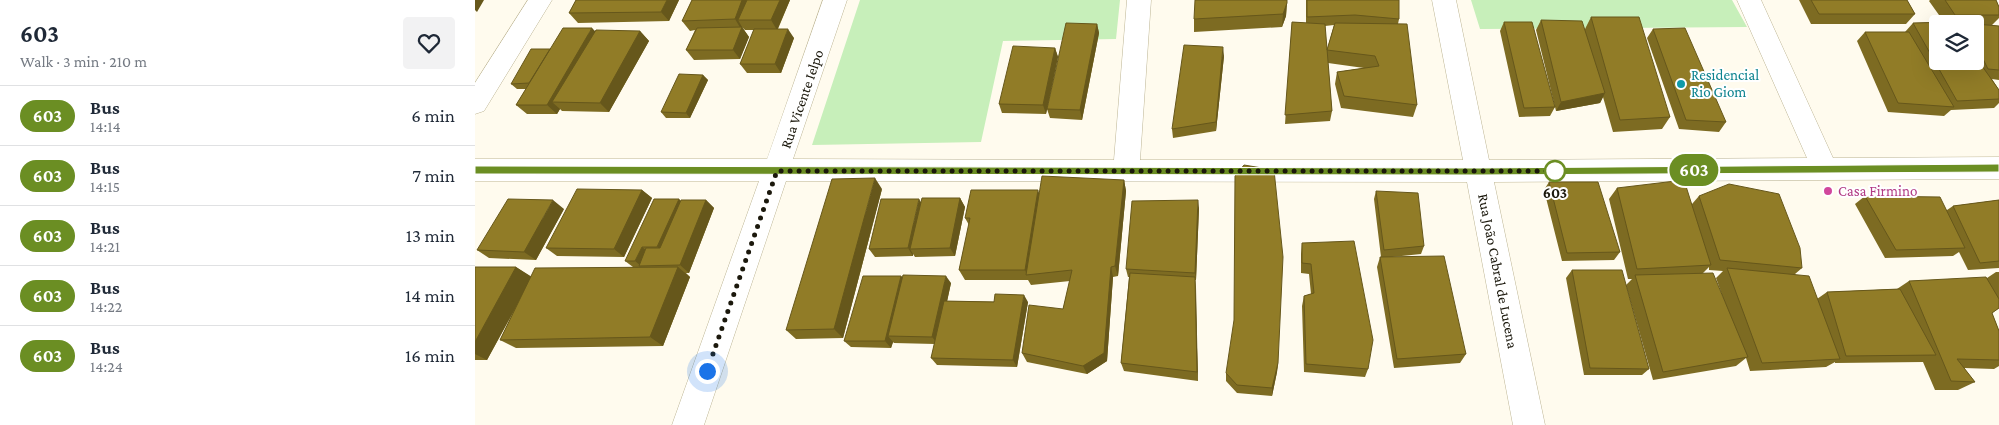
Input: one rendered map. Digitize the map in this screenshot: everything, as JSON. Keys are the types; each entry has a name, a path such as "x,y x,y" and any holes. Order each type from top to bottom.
{"street":[{"path":"475,104 540,0"},
{"name":"Rua Vicente Ielpo","path":"688,425 835,0"},
{"path":"1126,171 1139,0"},
{"name":"Rua João Cabral de Lucena","path":"1444,0 1529,425"},
{"path":"1749,0 1825,168"},
{"path":"475,170 1478,172 1999,168"}],"green space":[{"path":"860,0 1120,0 1116,39 1003,41 981,142 812,145"},
{"path":"1471,0 1732,0 1747,27 1480,29"}],"building":[{"path":"576,0 667,0 661,12 569,13"},
{"path":"692,0 742,0 735,19 682,21"},
{"path":"747,0 780,0 771,20 738,20"},
{"path":"1195,0 1287,0 1287,3 1283,14 1194,19"},
{"path":"1307,0 1399,0 1399,19 1355,15 1307,17"},
{"path":"1811,0 1907,0 1915,14 1819,14"},
{"path":"1945,0 1996,0 1999,7 1999,15 1955,15"},
{"path":"1591,17 1639,17 1670,117 1620,120"},
{"path":"1541,20 1582,21 1605,93 1561,102"},
{"path":"1292,22 1325,24 1332,111 1285,115"},
{"path":"1504,22 1532,22 1555,107 1524,108"},
{"path":"1066,23 1097,24 1080,110 1047,109"},
{"path":"1335,23 1407,24 1417,105 1344,96 1337,72 1379,66 1375,56 1327,50"},
{"path":"1913,23 1929,23 1929,51"},
{"path":"1984,25 1999,26 1999,70 1988,69 1984,61"},
{"path":"742,27 733,50 686,50 697,28"},
{"path":"563,28 592,28 547,105 516,105"},
{"name":"Residencial Rio Giom","path":"1685,28 1726,122 1686,120 1653,29"},
{"path":"754,29 788,29 775,64 740,64"},
{"path":"596,30 640,31 600,103 552,102"},
{"path":"1865,32 1909,32 1929,65 1929,70 1932,70 1954,107 1898,103"},
{"path":"1184,45 1223,47 1216,122 1172,129"},
{"path":"1013,46 1055,48 1043,105 999,104"},
{"path":"531,49 550,49 529,83 511,84"},
{"path":"1984,69 1999,90 1999,99 1957,101 1940,70"},
{"path":"679,74 703,75 686,113 661,112"},
{"path":"1244,165 1274,170 1283,257 1278,363 1272,388 1237,385 1226,373 1234,320 1235,176"},
{"path":"1042,176 1124,180 1115,266 1111,267 1104,353 1083,366 1022,353 1029,305 1063,309 1072,270 1026,275"},
{"path":"875,178 834,329 786,330 832,179"},
{"path":"1684,180 1711,265 1637,269 1617,188"},
{"path":"1549,182 1598,182 1620,252 1567,253"},
{"path":"1729,184 1779,194 1800,248 1802,268 1720,260 1699,196"},
{"path":"577,189 642,190 614,249 546,248"},
{"path":"971,190 1038,190 1025,270 959,270 970,218 965,218"},
{"path":"1376,191 1418,193 1424,246 1384,250"},
{"path":"1865,196 1940,197 1965,248 1896,250"},
{"path":"922,198 960,198 950,248 910,249"},
{"path":"508,199 553,200 524,252 477,250"},
{"path":"654,199 679,199 657,247 642,247 635,261 625,261"},
{"path":"881,199 919,199 908,248 869,249"},
{"path":"681,200 706,200 680,265 639,266 646,248 660,248"},
{"path":"1198,200 1195,273 1126,269 1132,201"},
{"path":"1999,200 1999,261 1980,263 1953,206"},
{"path":"1354,241 1373,340 1368,369 1306,364 1304,296 1314,293 1311,264 1302,263 1302,243"},
{"path":"1444,256 1466,354 1397,359 1380,257"},
{"path":"475,267 516,267 475,342"},
{"path":"678,267 650,337 500,340 535,268"},
{"path":"1727,268 1809,276 1840,359 1762,363"},
{"path":"1572,270 1622,270 1649,369 1590,368"},
{"path":"1130,273 1195,277 1197,372 1121,363"},
{"path":"1713,273 1748,357 1663,372 1635,275"},
{"path":"903,275 946,276 932,337 888,336"},
{"path":"863,276 901,276 885,341 844,341"},
{"path":"1986,277 1999,299 1999,308 1992,313 1999,331 1999,360 1957,359 1975,382 1951,381 1909,281"},
{"path":"1900,289 1936,355 1846,356 1827,292"},
{"path":"995,294 1024,295 1013,360 931,358 944,301 994,302"}],"bus line":[{"name":"603","path":"475,170 1478,172 1999,168"}],"place":[{"name":"Residencial Rio Giom","path":"1681,84"},
{"name":"603","path":"1555,171"},
{"name":"Casa Firmino","path":"1828,191"}],"route":[{"path":"707,371 777,171 1555,171"}]}
